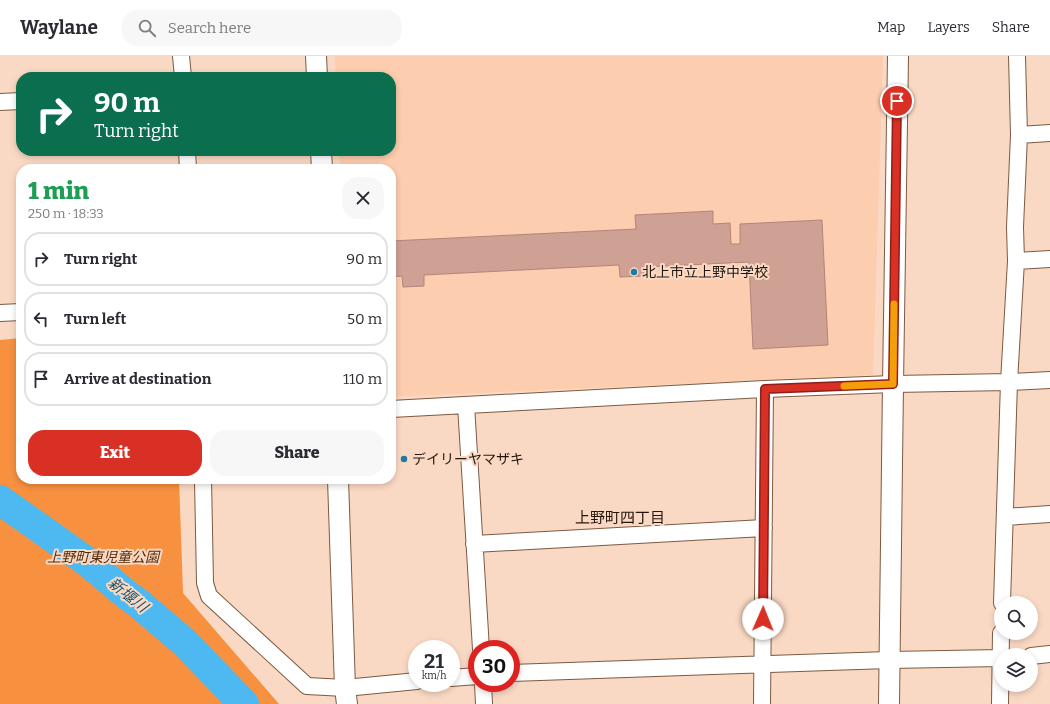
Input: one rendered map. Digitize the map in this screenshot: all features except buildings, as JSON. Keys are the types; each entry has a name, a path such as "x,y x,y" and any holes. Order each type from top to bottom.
{"street":[{"path":"181,56 183,72"},
{"path":"316,56 317,72"},
{"path":"889,704 898,56"},
{"path":"1002,596 1009,382 1016,260 1015,227 1019,135 1017,56"},
{"path":"0,102 16,101"},
{"path":"1019,135 1050,133"},
{"path":"1016,260 1050,259"},
{"path":"0,313 16,312"},
{"path":"396,409 765,389 1050,380"},
{"path":"762,704 765,389"},
{"path":"466,405 480,640"},
{"path":"203,484 205,582 208,596 307,686 346,696 408,683"},
{"path":"338,484 346,696"},
{"path":"1005,518 1050,514"},
{"path":"474,544 764,528"},
{"path":"1038,655 1050,654"},
{"path":"520,673 889,660 994,658"},
{"path":"483,692 484,704"},
{"path":"1000,692 1000,704"}],"shaded area":[{"name":"北上市立上野中学校","path":"335,56 883,56 873,375 396,397 396,164 340,164 339,156 396,156 396,72 336,72"}],"green space":[{"name":"上野町東児童公園","path":"16,338 16,484 179,484 183,593 279,704 0,704 0,340"}],"waterway":[{"name":"新堰川","path":"0,500 89,563 137,602 184,642 244,704"}],"slow traffic":[{"path":"844,386 893,384 894,304"}],"place":[{"name":"北上市立上野中学校","path":"634,272"},
{"name":"デイリーヤマザキ","path":"404,459"}],"district":[{"name":"上野町四丁目","path":"620,518"}],"route":[{"path":"763,619 765,389 893,384 897,101"}]}
